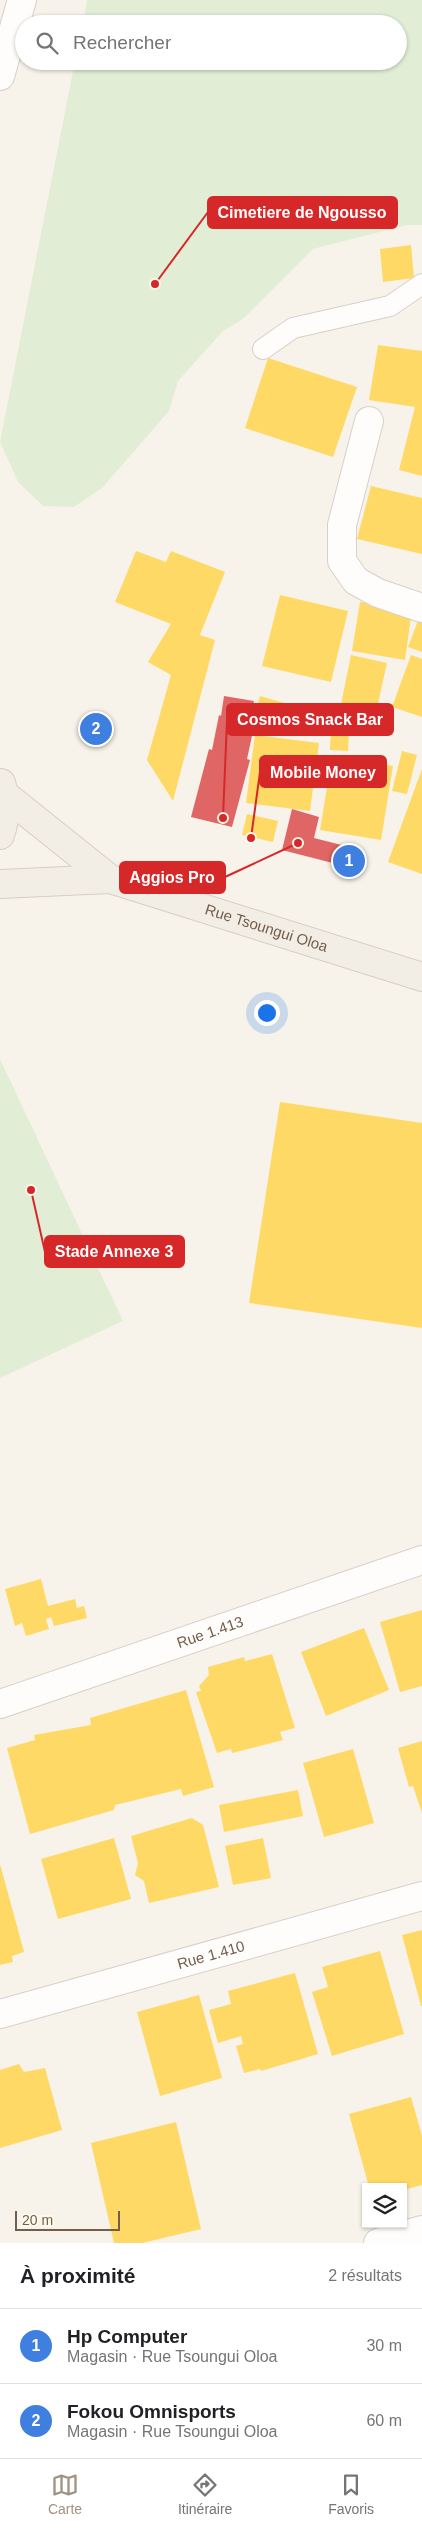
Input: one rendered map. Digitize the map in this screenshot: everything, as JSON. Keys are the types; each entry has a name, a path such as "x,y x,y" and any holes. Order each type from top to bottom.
{"main road":[{"path":"0,836 4,823 2,787"},
{"path":"2,787 110,879"},
{"path":"0,884 110,879"},
{"name":"Rue Tsoungui Oloa","path":"110,879 422,977"}],"street":[{"path":"18,15 22,0"},
{"path":"0,76 15,24"},
{"path":"369,420 342,525 342,561 356,581 378,593 422,608"},
{"name":"Rue 1.413","path":"0,1704 422,1560"},
{"name":"Rue 1.410","path":"0,2014 422,1896"},
{"path":"378,2243 422,2230"}],"lane":[{"path":"263,349 293,328 390,306 422,284"}],"green space":[{"path":"87,0 422,0 422,225 407,225 313,249 243,319 223,331 178,381 169,411 102,488 74,507 43,506 18,482 0,442 73,70 407,70 407,15 84,15"},
{"path":"0,1059 123,1321 0,1378"}],"building: Logements":[{"path":"411,245 414,278 383,282 380,249"},
{"path":"378,345 422,351 422,476 399,470 415,407 369,400"},
{"path":"268,358 357,387 333,457 245,428"},
{"path":"371,486 422,498 422,554 357,539"},
{"path":"136,551 166,562 171,551 225,572 200,635 215,640 173,801 147,760 171,675 148,662 171,624 115,602"},
{"path":"280,595 348,611 331,682 262,666"},
{"path":"360,602 412,610 405,660 352,651"},
{"path":"422,610 422,652 408,647"},
{"path":"351,655 387,663 375,717 340,709"},
{"path":"411,655 422,659 422,717 392,707"},
{"path":"260,696 327,715 321,735 285,725 282,734 268,730 271,720 254,716"},
{"path":"331,729 349,730 348,751 330,750"},
{"path":"255,735 319,743 310,811 246,803"},
{"path":"402,751 417,755 407,794 392,791"},
{"path":"332,756 393,766 381,840 320,830"},
{"path":"422,769 422,874 388,862"},
{"path":"247,814 278,821 273,842 242,835"},
{"path":"280,1102 422,1123 422,1328 249,1303"},
{"path":"41,1579 48,1606 75,1599 77,1608 84,1606 87,1618 54,1626 51,1617 46,1619 49,1629 26,1636 22,1623 15,1626 5,1589"},
{"path":"422,1610 422,1686 400,1692 380,1622"},
{"path":"364,1628 389,1690 326,1716 301,1652"},
{"path":"272,1654 295,1728 280,1732 283,1740 232,1753 231,1749 217,1753 196,1692 201,1691 199,1686 209,1675 208,1667 244,1657 245,1661"},
{"path":"186,1690 214,1787 183,1796 181,1789 115,1805 114,1810 30,1834 7,1748 35,1740 34,1735 91,1725 90,1718"},
{"path":"422,1741 422,1813 413,1786 409,1787 398,1748"},
{"path":"353,1749 374,1823 324,1837 303,1763"},
{"path":"298,1790 303,1816 224,1832 219,1805"},
{"path":"192,1818 203,1825 219,1887 149,1903 144,1881 135,1875 138,1863 131,1836"},
{"path":"114,1838 131,1899 58,1919 41,1859"},
{"path":"263,1838 271,1878 233,1885 225,1846"},
{"path":"0,1864 24,1952 12,1956 13,1962 0,1965"},
{"path":"422,1930 422,2006 421,2006 402,1935"},
{"path":"380,1951 404,2034 332,2056 312,1992 328,1987 322,1967"},
{"path":"295,1973 318,2054 261,2071 260,2069 244,2073 236,2046 243,2044 241,2036 218,2043 209,2010 231,2004 228,1991"},
{"path":"199,1995 222,2078 160,2096 137,2012"},
{"path":"19,2064 24,2072 45,2068 62,2130 0,2148 0,2070"},
{"path":"411,2097 422,2136 422,2185 407,2189 407,2183 368,2183 349,2114"},
{"path":"176,2122 201,2229 142,2243 114,2243 91,2143"}],"building: Commerces":[{"path":"224,696 254,701 250,721 255,722 247,759 250,760 232,827 191,817 209,749 212,750"},
{"path":"292,809 319,817 314,838 361,850 356,869 282,850"}],"place":[{"name":"Cimetiere de Ngousso","path":"155,284"},
{"name":"Fokou Omnisports","path":"96,729"},
{"name":"Cosmos Snack Bar","path":"223,818"},
{"name":"Mobile Money","path":"251,838"},
{"name":"Aggios Pro","path":"298,843"},
{"name":"Hp Computer","path":"349,861"},
{"name":"Stade Annexe 3","path":"31,1190"}]}
